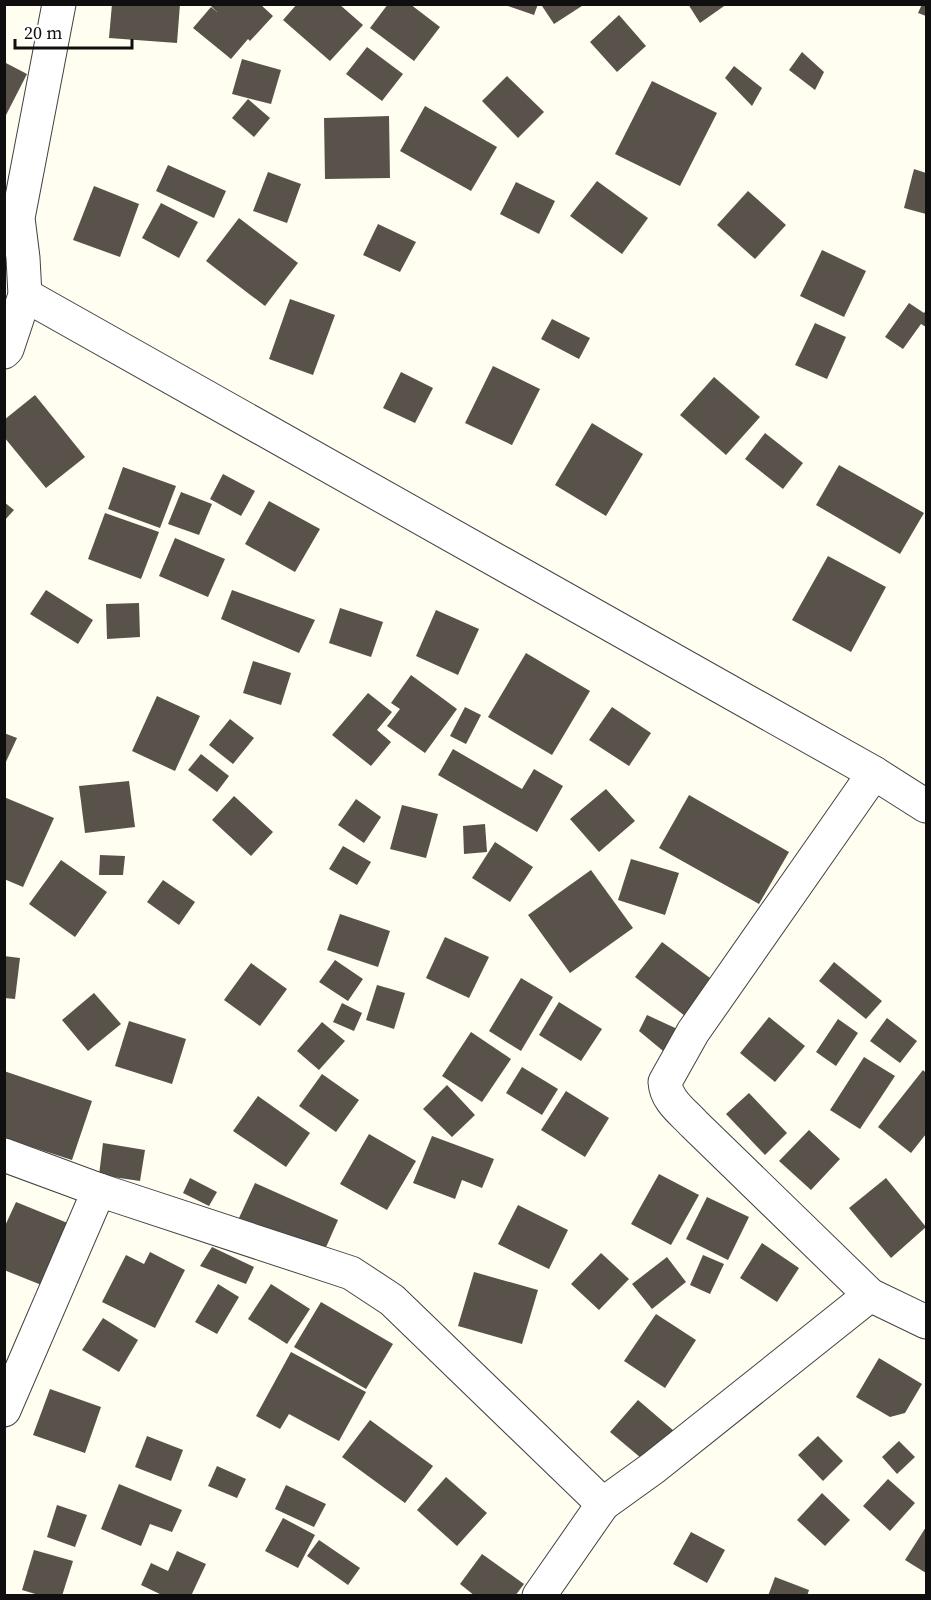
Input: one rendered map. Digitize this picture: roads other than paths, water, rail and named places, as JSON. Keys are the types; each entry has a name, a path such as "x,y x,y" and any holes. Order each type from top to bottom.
{"street":[{"path":"4,352 8,349 24,296 23,258 11,216 59,4"},
{"path":"24,296 874,773 927,806"},
{"path":"874,773 693,1032 665,1082 666,1091 671,1100 694,1124 870,1295 927,1322"},
{"path":"4,1155 99,1191 351,1273 392,1300 603,1504"},
{"path":"4,1410 99,1191"},
{"path":"539,1596 603,1504 653,1468 870,1295"}]}
